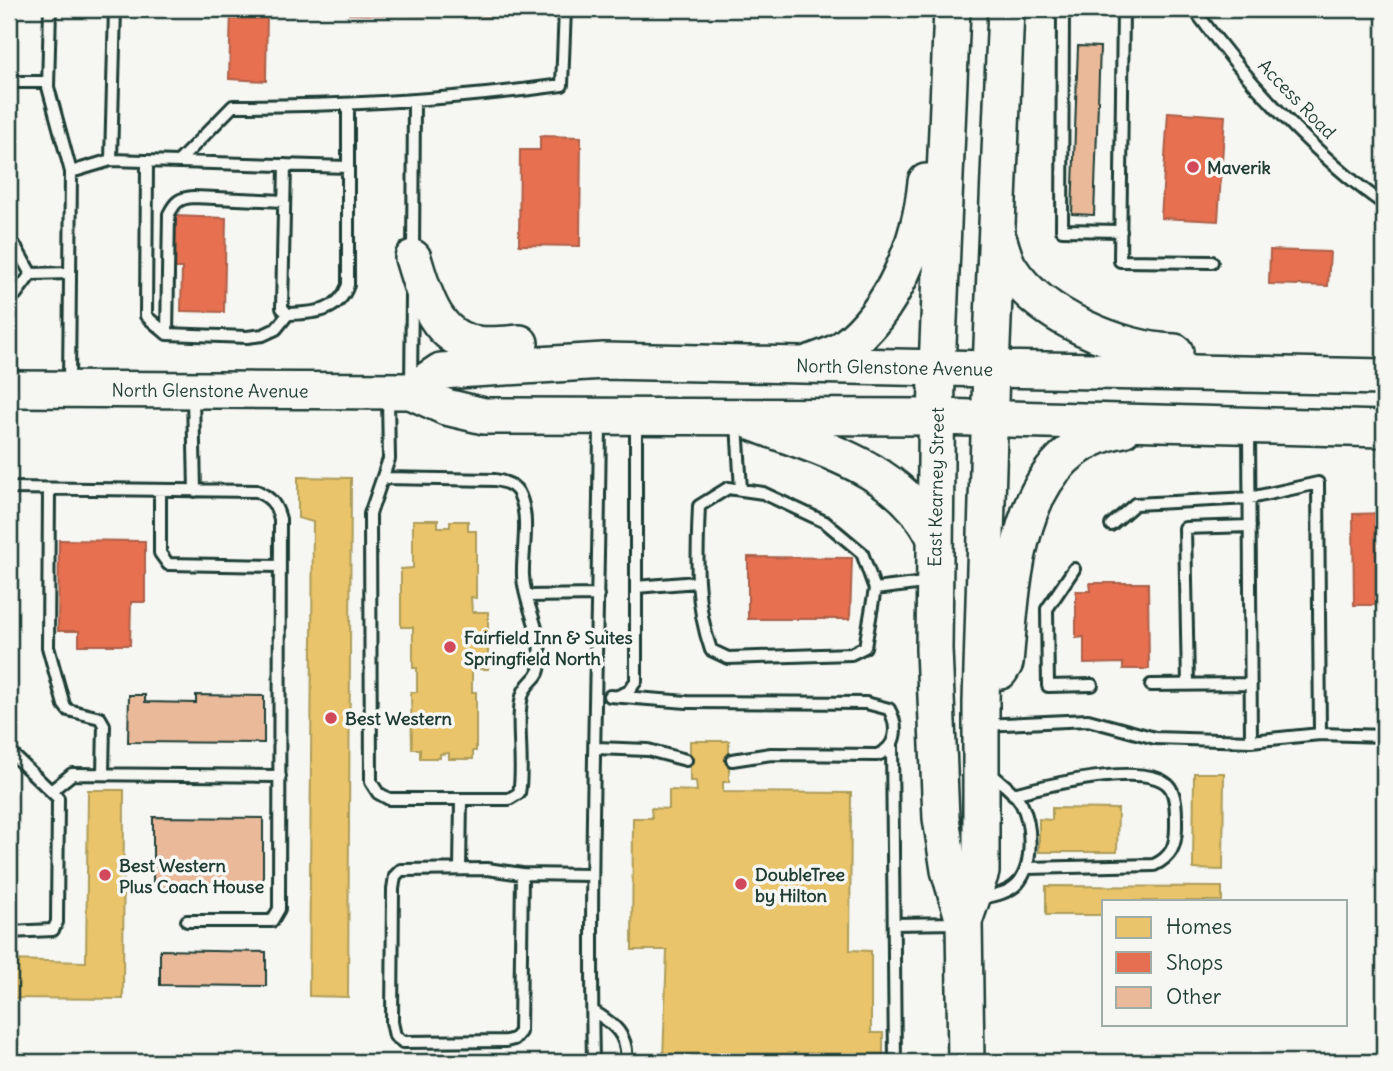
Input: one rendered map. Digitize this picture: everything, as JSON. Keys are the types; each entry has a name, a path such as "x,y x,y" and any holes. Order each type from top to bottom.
{"main road":[{"path":"803,365 843,349 858,336 889,294 908,260 918,233 925,187 932,9"},
{"name":"East Kearney Street","path":"952,9 937,368 934,582 940,818 948,870 967,915"},
{"name":"East Kearney Street","path":"966,1062 967,915 981,872 981,714 990,368 1006,9"},
{"path":"997,235 1008,267 1026,289 1066,318 1134,349 1384,357"},
{"path":"412,258 430,309 461,340 476,344 578,345 666,362"},
{"name":"North Glenstone Avenue","path":"400,391 441,371 505,365 666,362 1384,377"},
{"name":"North Glenstone Avenue","path":"9,389 400,391 446,407 484,416 937,417 1384,429"},
{"path":"736,416 871,470 916,505 934,536"},
{"path":"981,714 1005,663 1016,552 1043,486 1063,459 1084,441 1106,432 1150,424"}],"lane":[{"path":"50,9 48,82 71,172 69,388"},
{"path":"111,160 115,9"},
{"path":"178,162 233,106 348,106 414,102 562,85 565,9"},
{"path":"1121,231 1062,230 1063,9 1123,9 1121,231 1120,261 1212,262"},
{"name":"Access Road","path":"1194,9 1265,96 1363,190 1384,204"},
{"path":"9,82 48,82"},
{"path":"384,478 495,480 510,483 520,493 523,507 523,579 540,636 540,659 539,674 524,691 521,707 522,779 519,793 498,801 389,799 378,793 371,782 370,514 389,458 400,391 412,258 414,102"},
{"path":"285,165 282,308 288,314 320,313 343,299 348,285 348,106"},
{"path":"71,172 111,160 348,167"},
{"path":"148,161 146,316 167,334 263,335 276,329 288,314"},
{"path":"167,334 169,214 174,205 181,198 193,197 284,201"},
{"path":"9,244 15,246 31,274"},
{"path":"31,274 71,273"},
{"path":"9,299 31,274"},
{"path":"193,389 195,491"},
{"path":"593,1062 592,875 598,681 600,416"},
{"path":"610,696 622,696 636,681 636,416"},
{"path":"736,416 740,490"},
{"path":"1249,427 1251,741"},
{"path":"1111,525 1135,504 1250,499 1318,483 1322,695 1320,734"},
{"path":"9,488 257,491 270,497 280,519 279,909 272,921 187,921"},
{"path":"729,488 740,490 763,493 825,522 862,553 875,589 865,647 851,654 728,658 711,650 704,629 697,582 699,506 729,488"},
{"path":"50,490 48,647 64,705 68,710 100,718 104,725 103,774"},
{"path":"160,491 160,553 168,564 280,566"},
{"path":"1188,684 1185,528 1250,526"},
{"path":"1074,569 1047,609 1048,686 1092,685"},
{"path":"636,587 697,582"},
{"path":"875,589 934,582"},
{"path":"527,596 598,595"},
{"path":"598,681 602,690 610,696 662,701 881,705 889,709 894,719 895,1062"},
{"path":"1151,685 1251,684"},
{"path":"981,714 1088,720 1155,738 1251,741 1320,734 1384,736"},
{"path":"732,761 771,754 877,755 887,751 892,744"},
{"path":"596,748 648,750 686,760"},
{"path":"9,751 58,798 57,922 53,930 9,932"},
{"path":"894,924 967,915 1018,883 1027,868 1028,824 1022,805 981,766"},
{"path":"51,791 72,774 280,776"},
{"path":"1013,794 1129,774 1157,778 1169,785 1175,799 1174,847 1167,859 1154,866 1027,868"},
{"path":"460,869 461,800"},
{"path":"522,874 520,1032 514,1039 506,1041 402,1042 395,1036 392,1021 395,876 401,870 460,869 522,874 592,875"},
{"path":"593,1011 618,1028 625,1040 626,1062"}],"building: Homes":[{"name":"Best Western","path":"298,477 351,478 348,997 309,996 313,522 298,518"},
{"name":"Fairfield Inn & Suites Springfield North","path":"413,520 438,520 438,527 450,527 450,521 468,521 468,531 476,531 476,598 471,597 472,612 488,612 488,669 472,669 472,692 476,692 476,751 473,751 473,759 449,759 449,753 440,754 440,758 420,758 420,749 412,749 411,692 417,692 417,668 413,668 413,627 401,627 401,569 413,568"},
{"name":"DoubleTree by Hilton","path":"690,741 729,741 729,782 723,782 723,792 851,793 850,950 871,951 871,1033 883,1033 883,1062 663,1060 667,950 632,950 633,818 652,818 651,808 669,809 669,790 697,791 696,781 690,781"},
{"path":"1194,773 1224,773 1223,870 1193,869"},
{"name":"Best Western Plus Coach House","path":"88,790 124,790 123,999 9,998 9,960 86,962"},
{"path":"1052,808 1118,809 1117,852 1039,852 1039,819 1052,820"},
{"path":"1046,886 1222,887 1222,900 1102,900 1102,915 1046,915"}],"building: Shops":[{"path":"231,9 267,9 266,81 229,79"},
{"path":"349,9 536,9 536,18 349,14"},
{"name":"Maverik","path":"1168,112 1225,116 1218,221 1161,218"},
{"path":"540,136 581,137 580,246 519,245 520,150 540,150"},
{"path":"175,216 226,218 224,312 181,311 182,268 174,268"},
{"path":"1270,250 1330,252 1328,286 1269,284"},
{"path":"1384,513 1384,605 1354,605 1353,514"},
{"path":"59,540 145,541 145,602 131,602 130,645 79,645 79,631 58,631"},
{"path":"748,557 852,558 850,619 748,619"},
{"path":"1090,583 1148,583 1149,669 1123,669 1123,663 1084,664 1084,637 1076,638 1076,591 1091,591"}],"building: Other":[{"path":"1078,46 1100,47 1094,215 1072,214"},
{"path":"129,695 145,695 145,702 196,703 196,695 264,696 264,743 128,742"},
{"path":"153,817 263,818 263,889 153,888"},
{"path":"160,950 266,952 266,986 160,985"}],"place":[{"name":"Maverik","path":"1193,167"},
{"name":"Fairfield Inn & Suites Springfield North","path":"450,647"},
{"name":"Best Western","path":"331,718"},
{"name":"Best Western Plus Coach House","path":"105,875"},
{"name":"DoubleTree by Hilton","path":"741,884"}]}
